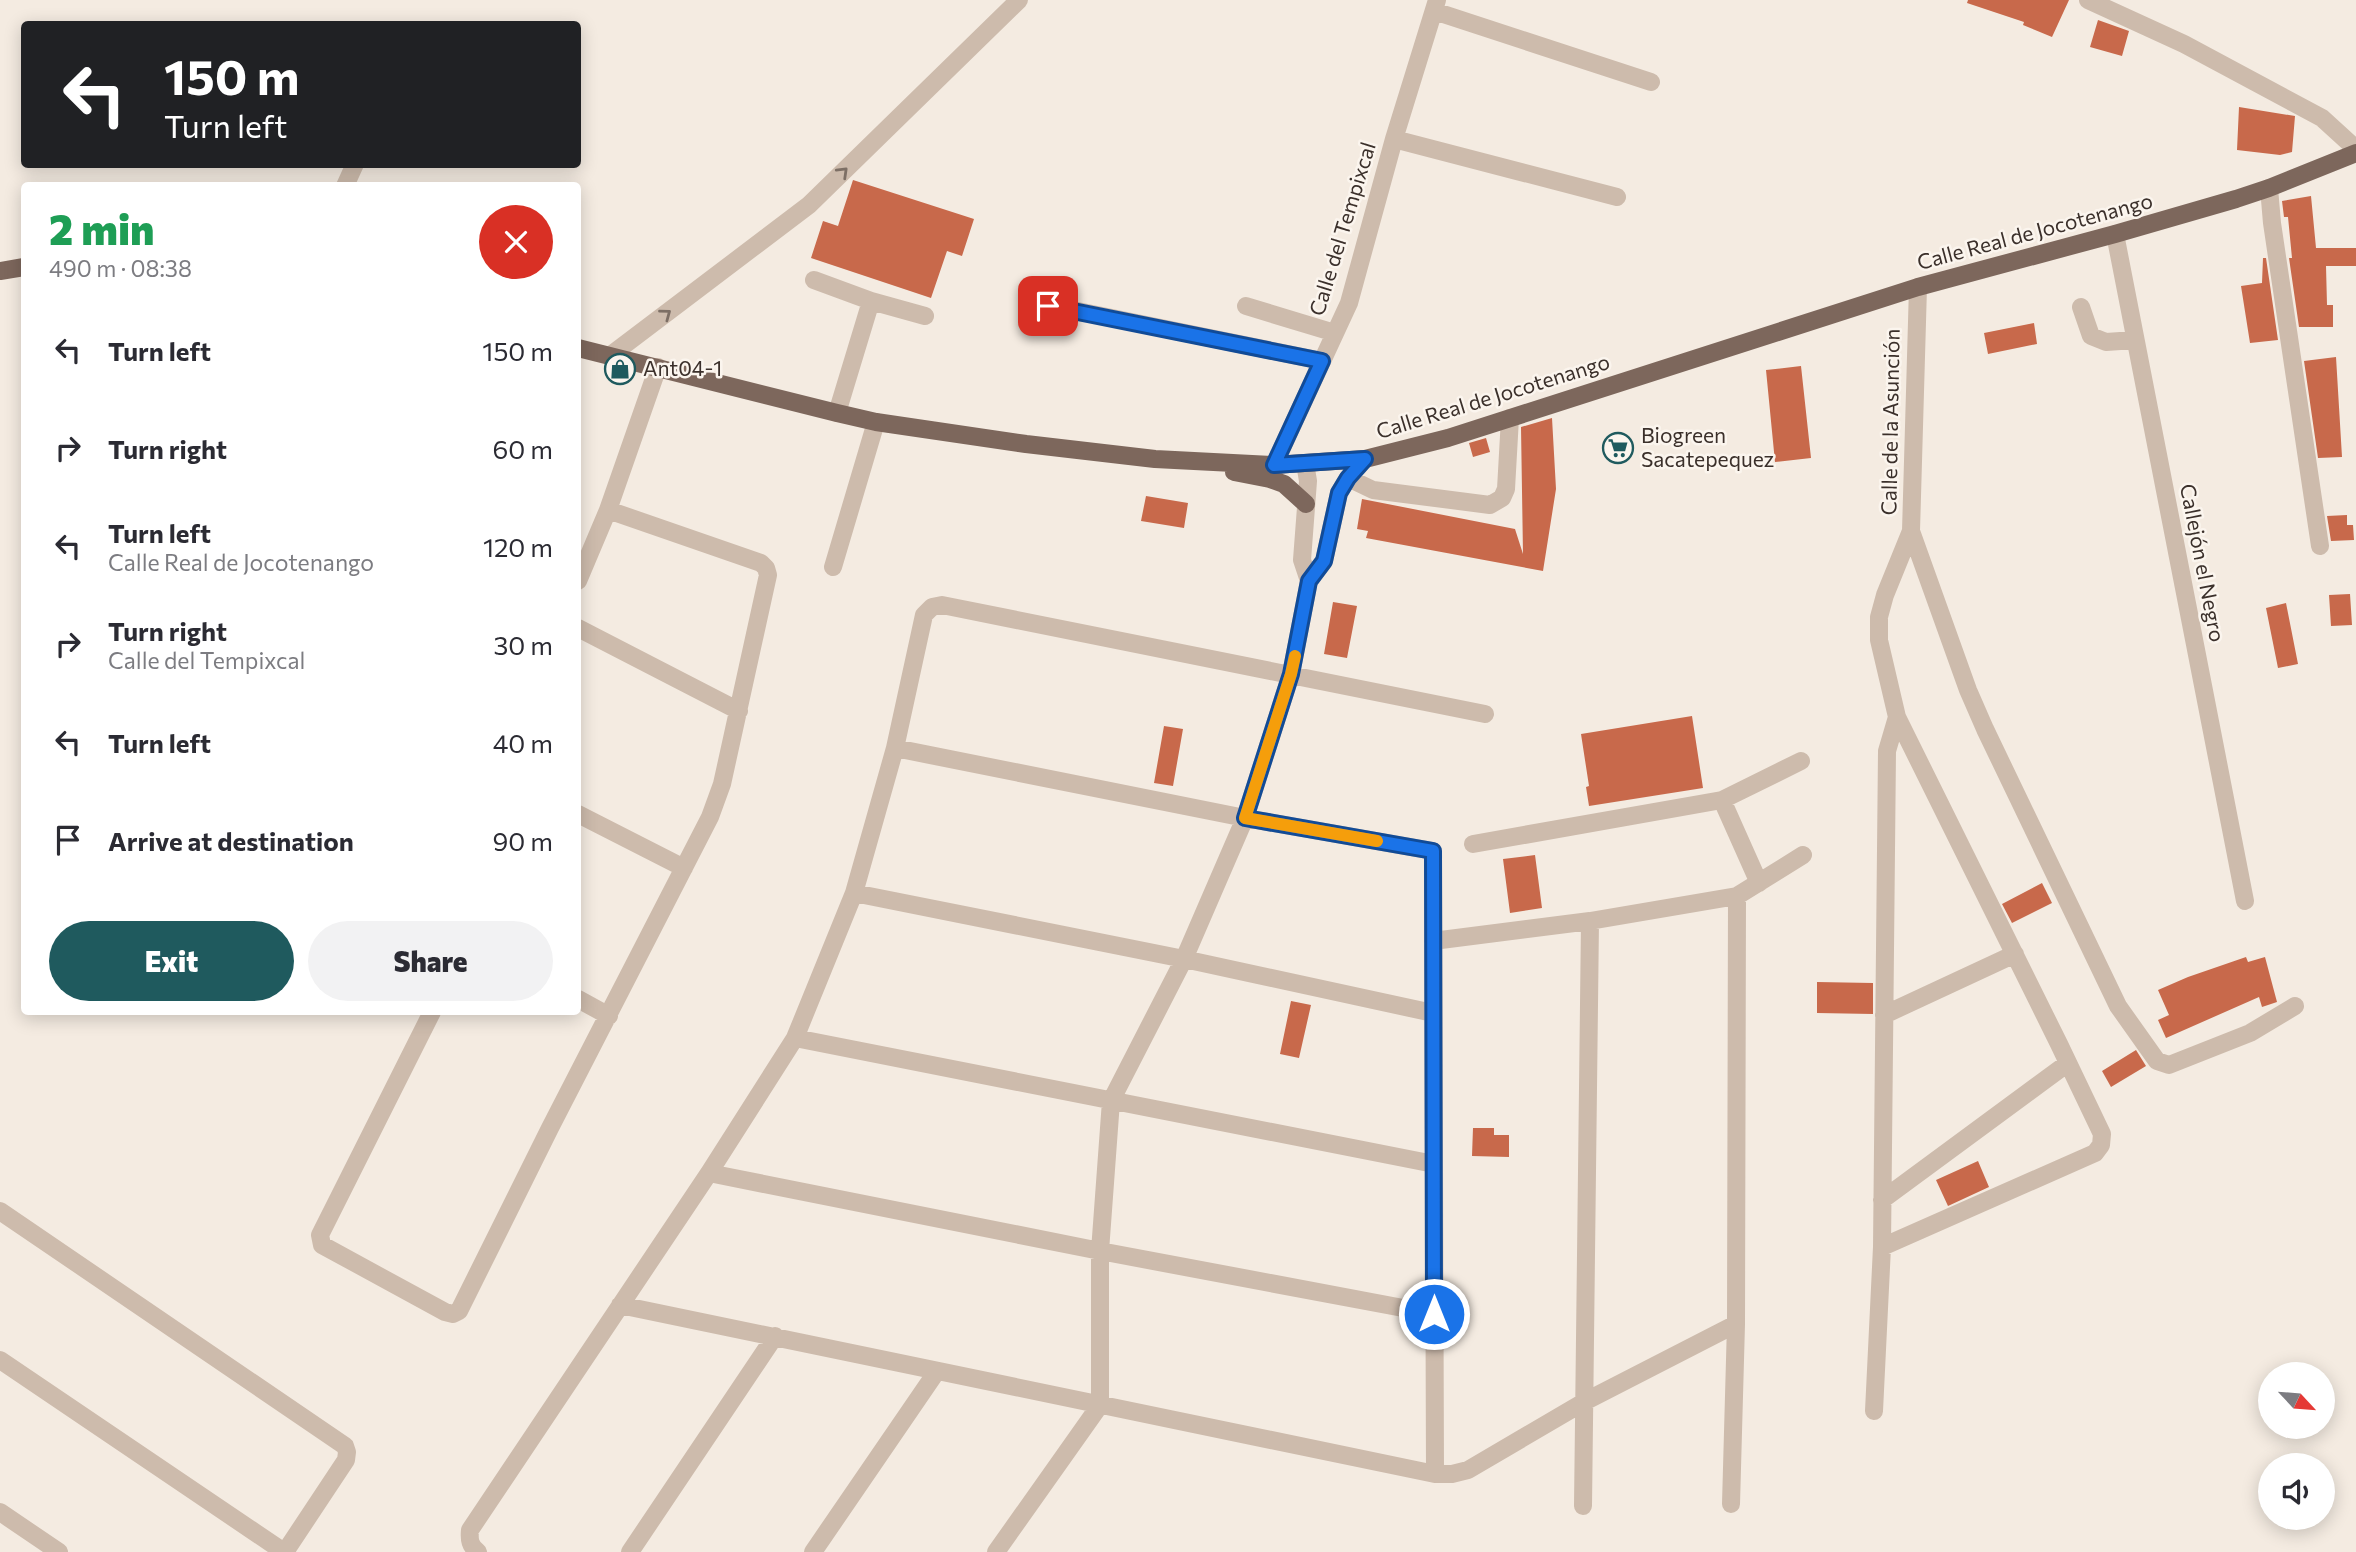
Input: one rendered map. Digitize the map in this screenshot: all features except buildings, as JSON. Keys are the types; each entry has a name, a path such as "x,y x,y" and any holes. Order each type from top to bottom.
{"main road":[{"name":"Calle Real de Jocotenango","path":"581,349 876,422 1026,444 1155,459 1274,465 1365,459 1448,438 1918,287 2115,234 2269,188 2356,151"},
{"path":"0,271 21,268"},
{"path":"1155,459 1270,479 1284,484 1306,504"}],"street":[{"path":"611,355 810,205 1019,0"},
{"path":"2088,0 2194,50 2322,118 2356,151"},
{"path":"1436,5 1651,82"},
{"name":"Calle del Tempixcal","path":"1274,465 1352,293 1394,139 1436,5"},
{"path":"1394,139 1617,197"},
{"path":"2269,188 2320,546"},
{"name":"Callejón el Negro","path":"2115,234 2245,901"},
{"path":"814,280 871,301 925,316"},
{"name":"Calle de la Asunción","path":"1897,717 1879,640 1879,617 1911,531 1918,287"},
{"path":"837,413 871,301"},
{"path":"1048,306 1322,361"},
{"path":"1246,306 1335,333"},
{"path":"2081,307 2091,336 2106,342 2136,340"},
{"path":"581,573 608,510 659,368"},
{"path":"1348,478 1373,490 1490,505 1499,502 1506,489 1510,418"},
{"path":"833,567 876,422"},
{"path":"996,1552 1100,1405 1100,1251 1111,1101 1184,959 1245,818 1291,674 1309,581 1324,561 1339,493 1365,459"},
{"path":"1306,463 1308,481 1303,560 1309,581"},
{"path":"430,1015 320,1235 320,1240 323,1245 359,1266 453,1314 460,1311 550,1128 710,817 722,784 768,575 761,564 608,510"},
{"path":"1911,531 1968,690 1985,729 2118,1006 2157,1061 2162,1065 2169,1065 2250,1033 2295,1006"},
{"path":"1304,533 1329,536"},
{"path":"478,1552 473,1549 469,1540 470,1530 795,1038 855,893 895,748 924,615 932,607 942,605 1485,714"},
{"path":"581,630 739,712"},
{"path":"1882,1247 2095,1153 2101,1145 2102,1134 1897,717"},
{"path":"1874,1410 1882,1247 1888,751 1891,730 1897,717"},
{"path":"895,748 1245,818 1433,851 1435,1474"},
{"path":"1473,844 1722,800 1801,761"},
{"path":"1722,800 1759,883"},
{"path":"581,816 684,868"},
{"path":"1433,941 1590,921 1737,897 1803,855"},
{"path":"855,893 1184,959 1433,1013"},
{"path":"1731,1504 1736,1324 1737,897"},
{"path":"1583,1506 1590,921"},
{"path":"1884,1016 2015,954"},
{"path":"581,1001 609,1016"},
{"path":"795,1038 1434,1164"},
{"path":"1882,1200 2068,1063"},
{"path":"709,1172 1100,1251 1434,1314"},
{"path":"0,1211 345,1446 348,1452 284,1552 0,1360"},
{"path":"620,1305 1435,1474 1468,1470 1584,1402 1736,1324"},
{"path":"630,1552 775,1336"},
{"path":"813,1552 937,1371"},
{"path":"0,1511 59,1552"}],"slow traffic":[{"path":"1295,656 1245,818 1377,841"}],"place":[{"name":"Ant04-1","path":"620,369"},
{"name":"Biogreen Sacatepequez","path":"1618,448"}],"route":[{"path":"1048,306 1322,361 1274,465 1365,459 1339,493 1324,561 1309,581 1291,674 1245,818 1433,851 1434,1314"}]}
